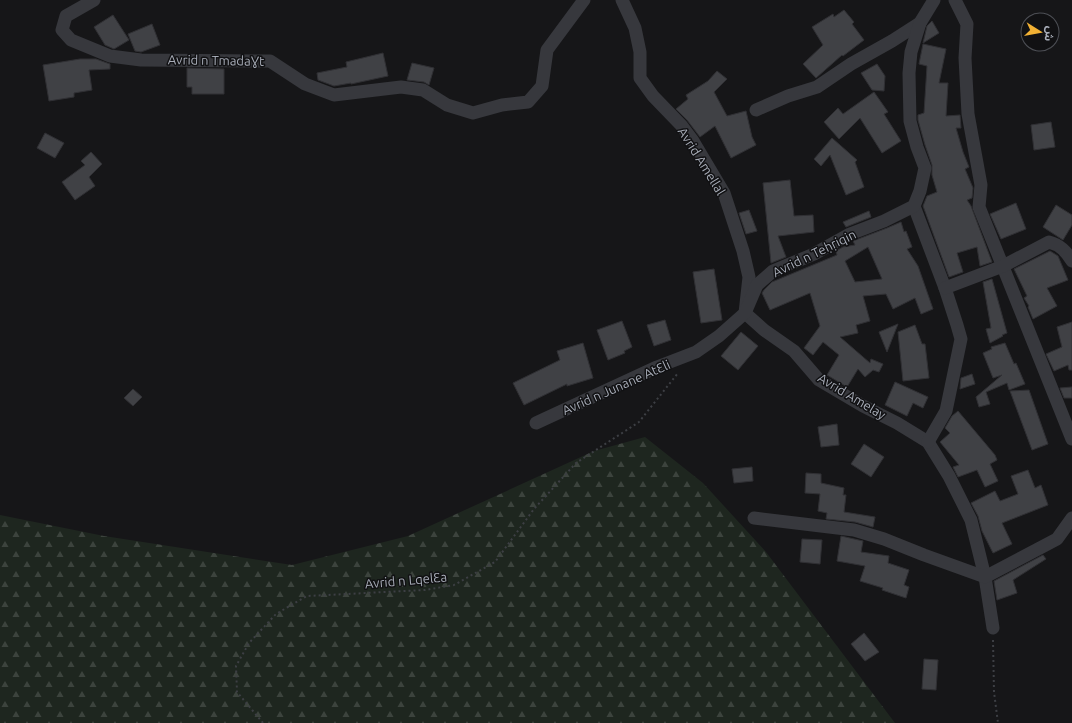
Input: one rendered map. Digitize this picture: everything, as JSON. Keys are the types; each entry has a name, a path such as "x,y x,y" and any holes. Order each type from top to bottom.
{"street":[{"name":"Avrid n Tmadaɣt","path":"94,0 66,16 62,30 71,40 110,56 140,60 270,61 305,84 334,95 401,87 422,90 447,105 473,113 502,105 528,102 542,86 547,50 584,0"},
{"name":"Avrid Amellal","path":"622,0 636,34 640,52 640,78 653,96 681,125 724,193 743,251 749,277 745,313"},
{"path":"934,0 920,23 911,52 909,73 910,121 916,147 925,168 920,191 914,206 945,288 961,340 946,410 928,442 971,520 985,576 993,628"},
{"path":"955,0 967,24 965,58 968,114 981,185 979,207 1072,438"},
{"path":"756,110 788,96 817,87 851,64 920,23"},
{"name":"Avrid n Teḥṛiqin","path":"696,352 719,336 745,313 757,285 773,271 814,254 850,234 884,221 914,206"},
{"path":"945,288 1003,266 1048,242 1063,248 1072,261"},
{"name":"Avrid Amelay","path":"745,313 764,330 794,351 820,380 928,442"},
{"name":"Avrid n Junane Atɛli","path":"536,423 657,367 696,352"},
{"path":"754,518 854,530 884,539 924,555 985,576 1057,539 1072,518"}],"path":[{"name":"Avrid n Lqelɛa","path":"263,723 237,692 236,666 249,643 276,614 307,596 425,590 454,585 495,562 534,509 576,463 638,422 681,369"},
{"path":"993,628 994,692 998,723"}],"green space":[{"path":"645,437 703,483 766,552 895,723 0,723 0,515 104,536 292,565 408,536 594,451"}],"building":[{"path":"844,10 854,22 852,24 864,40 843,56 842,55 816,78 803,64 823,45 812,27 833,14 834,17"},
{"path":"113,15 129,40 114,49 105,45 94,27"},
{"path":"932,21 939,33 923,43 927,26"},
{"path":"152,24 160,45 141,52 135,51 128,34"},
{"path":"923,44 946,49 939,83 948,83 946,116 960,115 961,128 956,128 969,167 965,169 973,188 972,198 967,200 971,206 992,262 980,266 977,247 957,253 963,272 949,277 923,206 927,196 937,192 932,175 932,165 918,120 918,115 924,113 927,66 919,64"},
{"path":"383,53 388,76 334,86 318,80 317,73 347,67 346,62"},
{"path":"80,59 96,59 110,64 110,69 89,70 92,90 74,93 74,97 49,101 43,65"},
{"path":"412,63 434,68 429,85 424,82 407,80"},
{"path":"877,64 885,76 884,91 872,90 861,73"},
{"path":"187,68 224,69 224,94 192,94 192,87 187,87"},
{"path":"717,71 727,79 714,92 727,116 746,111 752,137 756,145 731,158 715,126 700,137 676,109 688,99 686,95 708,81"},
{"path":"874,92 888,112 884,114 901,141 882,153 860,118 839,139 824,122 838,108 843,114"},
{"path":"1051,122 1055,147 1034,150 1031,125"},
{"path":"45,133 64,143 55,158 37,148"},
{"path":"832,138 857,160 855,162 864,187 846,195 830,155 821,166 814,159"},
{"path":"91,152 102,164 89,177 95,186 75,200 62,182 85,165 81,161"},
{"path":"790,180 794,216 813,215 814,232 778,236 786,257 771,263 763,183"},
{"path":"1016,203 1026,229 1001,239 990,214"},
{"path":"1056,205 1072,215 1072,225 1063,240 1043,227"},
{"path":"749,210 757,231 746,234 739,213"},
{"path":"869,211 871,217 846,227 843,222"},
{"path":"901,222 904,232 906,231 912,247 907,249 918,266 933,309 921,314 915,298 893,309 886,294 863,296 870,321 856,325 858,333 840,337 870,363 871,359 883,364 879,372 873,370 865,377 858,369 847,387 827,375 839,355 823,342 813,355 804,348 820,326 810,293 770,310 762,293 772,282 837,255 836,251 843,247 855,245 853,241","holes":["868,247 882,279 855,282 845,261"]},
{"path":"1050,251 1058,256 1068,280 1047,288 1057,306 1033,319 1028,307 1029,306 1024,298 1027,296 1014,269"},
{"path":"714,269 722,320 701,323 693,272"},
{"path":"992,279 1007,333 990,343 986,329 991,328 983,282"},
{"path":"665,320 671,340 654,346 647,325"},
{"path":"622,321 632,347 624,351 625,353 608,360 597,330"},
{"path":"1072,322 1072,370 1069,370 1068,365 1054,371 1046,354 1062,347 1057,327"},
{"path":"898,324 887,352 879,332"},
{"path":"915,325 922,344 925,344 929,378 903,381 898,332"},
{"path":"741,332 758,346 738,370 721,356"},
{"path":"583,343 593,378 567,386 567,384 524,405 513,383 560,360 557,351"},
{"path":"1005,343 1025,384 1009,390 1007,383 986,392 990,404 979,407 976,397 1002,375 993,378 983,353 992,349 991,347"},
{"path":"972,374 975,384 960,389 961,378"},
{"path":"895,382 928,397 923,408 913,403 907,416 885,405"},
{"path":"1072,387 1072,398 1064,398 1060,388"},
{"path":"133,389 142,397 133,406 124,398"},
{"path":"1029,390 1048,444 1032,450 1010,391"},
{"path":"958,411 995,455 997,460 990,464 998,481 985,487 977,470 958,477 953,467 959,465 940,442 950,433 945,428 952,416"},
{"path":"837,424 839,445 821,447 818,427"},
{"path":"864,444 884,457 871,477 851,464"},
{"path":"752,467 753,481 734,483 732,469"},
{"path":"1028,470 1035,488 1041,485 1048,505 1002,523 1012,544 993,553 982,531 978,516 971,503 995,491 1000,501 1018,494 1011,476"},
{"path":"806,473 821,474 821,483 844,488 843,495 846,495 844,512 875,517 873,527 855,522 826,519 827,513 818,511 820,494 805,493"},
{"path":"841,536 863,541 861,552 889,556 888,563 909,570 904,585 909,587 906,598 882,590 883,588 860,581 865,566 837,561"},
{"path":"802,539 822,540 820,564 800,562"},
{"path":"1043,555 1046,559 1013,580 1017,593 997,600 994,581"},
{"path":"864,633 879,652 865,661 851,644"},
{"path":"924,659 938,660 936,690 922,689"}]}
